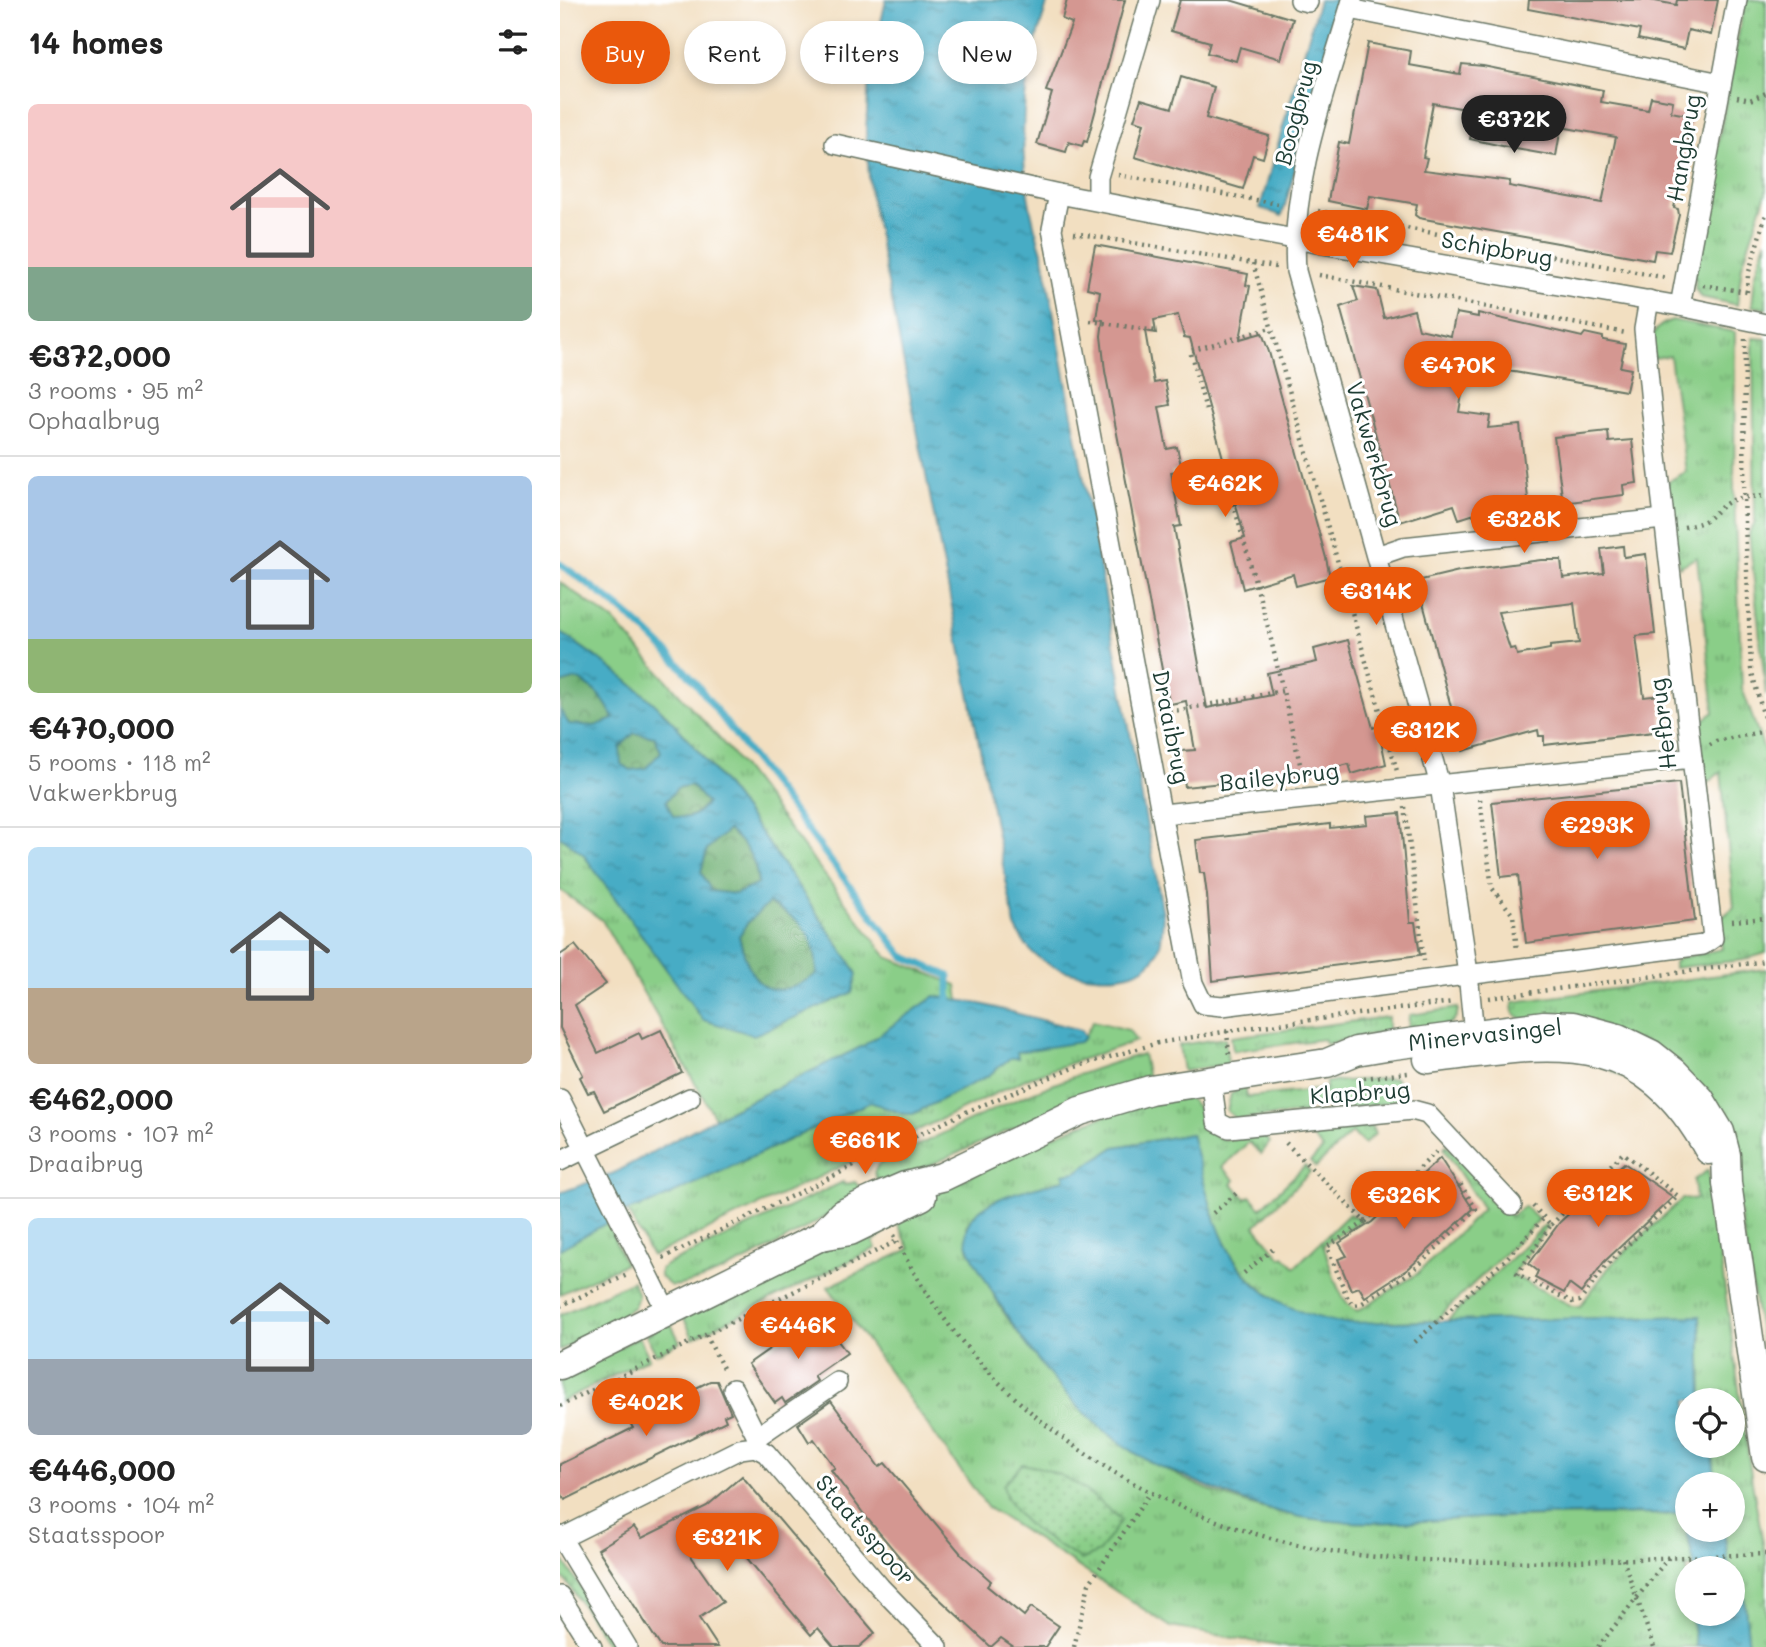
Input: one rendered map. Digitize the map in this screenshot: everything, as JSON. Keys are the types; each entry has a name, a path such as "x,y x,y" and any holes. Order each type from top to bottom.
{"street":[{"path":"1098,200 1100,172 1150,0"},
{"name":"Hangbrug","path":"1680,306 1737,0"},
{"path":"1351,4 1721,83"},
{"name":"Boogbrug","path":"1294,239 1297,208 1351,4"},
{"name":"Schipbrug","path":"845,146 1035,190 1294,239 1649,300 1766,324"},
{"name":"Draaibrug","path":"1059,194 1052,229 1163,814 1192,983 1203,1004 1222,1006 1468,973"},
{"name":"Vakwerkbrug","path":"1294,239 1296,271 1440,785 1468,973 1475,1043"},
{"name":"Hefbrug","path":"1649,300 1644,337 1663,519 1712,923"},
{"path":"1377,556 1403,547 1663,519"},
{"name":"Baileybrug","path":"1163,814 1692,758"},
{"path":"1468,973 1703,945 1713,938 1712,923"},
{"name":"Minervasingel","path":"560,1366 821,1236 842,1214 905,1186 942,1177 1080,1111 1150,1090 1211,1079 1327,1063 1357,1068 1475,1043 1552,1045 1589,1049 1618,1060 1660,1085 1700,1133 1727,1183 1766,1457"},
{"name":"Klapbrug","path":"1211,1079 1217,1122 1230,1128 1412,1110 1427,1114 1445,1144 1521,1204"},
{"path":"560,1161 590,1157 690,1098"},
{"path":"560,1099 667,1312"},
{"path":"627,1647 560,1538 756,1442 837,1382"},
{"name":"Staatsspoor","path":"733,1389 756,1442 880,1587 938,1647"},
{"path":"560,1596 592,1647"}],"path":[{"name":"Schipbrug","path":"1100,172 1747,292"},
{"path":"1766,214 1748,275 1745,320 1744,497 1751,669 1766,725"},
{"path":"1052,229 1253,263 1644,337"},
{"path":"1253,263 1403,789 1426,979"},
{"path":"1069,318 1156,331"},
{"path":"1206,410 1190,351 1271,328"},
{"path":"1224,470 1283,691 1308,799"},
{"path":"1663,519 1685,527 1710,520 1728,502 1744,497 1766,496"},
{"path":"1144,717 1283,691"},
{"path":"1716,741 1766,731"},
{"path":"1478,780 1492,888 1513,915 1519,967"},
{"path":"1712,923 1766,918"},
{"path":"1286,1143 1365,1222"},
{"path":"1445,1144 1446,1159"},
{"path":"1445,1144 1365,1222 1327,1247 1348,1298 1354,1305 1361,1304 1414,1270 1476,1209 1458,1179"},
{"path":"1623,1153 1678,1196 1606,1265 1580,1301 1572,1303 1517,1274 1550,1226 1623,1153"},
{"path":"1213,1213 1239,1191"},
{"path":"1521,1204 1545,1218 1550,1226"},
{"path":"1416,1342 1505,1260 1545,1218"},
{"path":"560,1406 897,1241 948,1324 1012,1398 1077,1451 1150,1493 1247,1532 1315,1548 1388,1558 1463,1561 1766,1554"},
{"path":"1244,1273 1273,1249"},
{"path":"560,1306 644,1267"},
{"path":"706,1335 733,1389"},
{"path":"1074,1647 1089,1584 1150,1493"},
{"path":"1598,1647 1669,1557"},
{"path":"1623,1559 1639,1598 1654,1647"}],"green space":[{"path":"1745,0 1766,0 1766,193 1742,266 1737,305 1701,297 1695,289 1696,278 1693,278"},
{"path":"1766,240 1766,309 1752,306 1755,276"},
{"path":"1672,320 1735,332 1734,496 1742,688 1766,755 1766,953 1743,960 1674,968 1674,962 1680,958 1722,949 1719,920 1734,907 1721,772 1704,785 1698,724 1714,712 1697,557 1679,567 1667,482 1686,472 1670,356 1653,358 1652,344 1656,330"},
{"path":"1753,338 1766,339 1766,695 1749,533 1755,523"},
{"path":"560,582 614,621 732,753 887,957 957,985 959,1001 935,996 863,1046 715,1118 602,920 560,890 560,836 583,854 703,1020 849,960 746,813 679,729 637,689 560,632"},
{"path":"577,679 599,696 614,719 595,726 569,724 560,710 560,684"},
{"path":"634,733 655,737 661,752 647,768 631,770 620,764 620,747"},
{"path":"691,785 707,802 692,815 673,816 665,802 677,788"},
{"path":"728,830 749,854 758,884 736,894 711,891 701,872 707,849"},
{"path":"768,903 799,923 814,949 817,974 786,989 764,986 756,979 739,936 748,922"},
{"path":"1766,969 1766,1367 1727,1137 1514,1014 1513,1002"},
{"path":"1458,1008 1452,1022 1446,1026 1408,1035 1409,1015"},
{"path":"1388,1017 1388,1031 1325,1044 1324,1039 1233,1051 1231,1037"},
{"path":"1093,1021 1129,1030 1136,1041 1030,1077 652,1256 627,1211 655,1202 871,1102 903,1114 913,1114 988,1076 1011,1057 1018,1058 1016,1052 1084,1037"},
{"path":"1225,1038 1228,1064 1183,1071 1179,1045"},
{"path":"1143,1054 1148,1079 1066,1105 880,1187 874,1173 878,1165 1041,1089"},
{"path":"1396,1078 1399,1102 1340,1109 1339,1102 1307,1105 1307,1113 1236,1119 1227,1111 1231,1094 1245,1086 1247,1097 1326,1089 1326,1082"},
{"path":"1188,1098 1198,1108 1206,1126 1215,1136 1228,1140 1261,1137 1270,1142 1261,1154 1249,1142 1222,1167 1235,1180 1232,1184 1246,1199 1250,1196 1261,1208 1305,1166 1310,1172 1255,1226 1281,1258 1284,1256 1295,1267 1349,1214 1362,1220 1323,1245 1344,1299 1357,1311 1417,1274 1483,1209 1444,1149 1446,1145 1511,1216 1524,1206 1539,1220 1435,1321 1327,1321 1282,1303 1260,1287 1229,1251 1211,1208 1191,1134 1115,1147 1076,1172 1064,1174 1065,1179 995,1201 973,1216 966,1226 998,1303 1032,1352 1063,1388 1096,1420 1169,1471 1254,1506 1301,1517 1344,1522 1388,1522 1675,1514 1675,1542 1689,1542 1692,1556 1675,1556 1675,1626 1693,1626 1696,1647 1285,1647 1171,1627 987,1507 828,1287 910,1249 895,1218 947,1188 1063,1132 1125,1110"},
{"path":"1372,1127 1375,1134 1364,1144 1352,1132 1316,1167 1310,1162 1323,1149 1311,1136 1317,1132"},
{"path":"1708,1170 1739,1388 1702,1388 1700,1316 1446,1322 1545,1225 1548,1226 1512,1275 1572,1306 1580,1306 1610,1266 1682,1199 1696,1199 1694,1180"},
{"path":"843,1182 844,1185 855,1182 864,1193 769,1249 691,1282 671,1286 660,1277 660,1269 668,1264"},
{"path":"607,1222 625,1264 560,1294 560,1249"},
{"path":"879,1227 882,1234 873,1242 876,1248 693,1338 683,1316 807,1257"},
{"path":"633,1281 638,1296 634,1307 624,1313 626,1318 560,1350 560,1315"},
{"path":"670,1322 680,1342 656,1354 646,1335"},
{"path":"639,1337 649,1358 560,1402 560,1377"},
{"path":"1745,1432 1766,1559 1766,1647 1749,1647 1745,1605 1745,1556 1727,1556 1725,1542 1745,1542 1745,1472 1715,1472 1712,1458 1745,1458"},
{"path":"1022,1464 1064,1477 1087,1491 1121,1520 1099,1552 1081,1560 1045,1538 1014,1510 1003,1485"},
{"path":"560,1555 618,1647 609,1647 565,1579 560,1578"}],"water":[{"path":"886,0 1048,0 1037,38 1037,21 938,21 938,84 1027,84 1023,139 1026,186 1043,255 1163,914 1161,939 1156,956 1142,969 1130,974 1084,975 1056,968 1031,951 1015,926 870,192 866,132 869,84 924,84 924,21 881,21"},
{"path":"1319,0 1342,0 1282,216 1260,208"},
{"path":"560,632 622,677 666,715 746,813 849,960 857,974 852,993 754,1035 703,1020 583,854 560,836 560,710 569,724 595,726 614,719 599,696 584,683 577,679 560,684","holes":["634,733 655,737 661,752 646,768 631,770 621,764 620,747","691,785 707,803 692,816 673,816 666,801 677,788","728,830 750,854 756,868 758,884 736,894 711,891 701,872 707,849","769,903 791,916 810,939 817,974 786,989 764,986 749,968 739,936 748,922"]},
{"path":"935,996 981,1004 1081,1030 1085,1037 1080,1042 1017,1052 1018,1058 1010,1058 988,1076 913,1114 903,1114 870,1102 655,1202 632,1209 560,1249 560,1193 614,1173 715,1118 863,1046"},
{"path":"1191,1134 1210,1202 1233,1257 1250,1279 1272,1297 1302,1312 1341,1323 1700,1316 1702,1388 1675,1388 1675,1458 1712,1458 1715,1472 1675,1472 1675,1514 1556,1515 1368,1523 1323,1520 1271,1510 1156,1465 1123,1445 1096,1423 1048,1373 1008,1317 973,1258 967,1240 968,1225 977,1213 991,1203 1060,1181 1065,1178 1063,1174 1076,1172 1115,1147"},
{"path":"1689,1542 1726,1542 1727,1556 1692,1556"},
{"path":"1745,1605 1749,1647 1696,1647 1693,1626 1745,1626"}],"building":[{"path":"1067,0 1125,0 1087,142 1084,141 1082,146 1069,142 1066,152 1037,144 1052,93 1046,91 1072,23 1062,19"},
{"path":"1180,0 1230,0 1293,19 1281,59 1240,47 1236,61 1207,53 1210,42 1171,31"},
{"path":"1529,0 1650,0 1676,5 1677,0 1718,0 1711,35 1688,30 1684,49 1638,39 1640,30 1528,9"},
{"path":"1368,43 1411,51 1409,65 1460,74 1462,64 1483,66 1603,90 1601,102 1648,110 1651,97 1673,101 1671,112 1692,116 1674,208 1678,209 1679,215 1670,252 1655,250 1653,260 1419,218 1415,215 1417,204 1370,196 1367,209 1328,201 1339,142 1349,144","holes":["1433,103 1476,111 1470,139 1516,149 1556,156 1561,127 1616,137 1602,203 1509,186 1510,181 1424,170 1427,158 1423,157"]},
{"path":"1181,77 1214,87 1206,118 1269,136 1263,158 1253,155 1243,189 1135,157 1144,123 1134,120 1141,99 1172,108"},
{"path":"1095,245 1248,274 1246,285 1250,286 1240,339 1262,333 1326,558 1330,577 1296,586 1293,574 1243,589 1231,542 1245,538 1190,338 1184,337 1178,315 1154,320 1156,333 1145,331 1154,383 1165,381 1170,405 1159,407 1167,449 1177,447 1182,470 1171,472 1181,526 1174,527 1207,708 1272,695 1267,673 1317,662 1314,649 1348,640 1373,728 1378,726 1386,764 1352,774 1349,764 1306,774 1185,787 1181,751 1195,750 1186,701 1170,704 1165,685 1105,371 1101,336 1103,320 1096,319 1100,291 1087,288"},
{"path":"1353,286 1377,290 1384,318 1414,310 1419,329 1451,336 1456,313 1478,317 1478,313 1582,337 1585,333 1625,344 1620,367 1631,369 1626,391 1467,364 1459,412 1490,416 1488,428 1520,425 1529,508 1484,511 1459,519 1454,505 1400,522 1340,307 1358,301"},
{"path":"1608,431 1609,442 1632,440 1637,483 1623,485 1624,495 1563,503 1554,437"},
{"path":"1623,546 1624,557 1646,554 1655,634 1636,636 1644,697 1661,695 1662,731 1544,745 1544,736 1539,736 1538,730 1463,751 1417,581 1459,571 1541,560 1561,560 1563,578 1604,573 1601,549","holes":["1574,603 1579,643 1550,646 1550,649 1517,655 1515,648 1510,649 1498,612"]},
{"path":"1679,783 1695,921 1526,943 1518,875 1501,877 1492,802"},
{"path":"1400,813 1410,922 1415,922 1420,955 1213,981 1207,895 1204,873 1200,873 1196,840 1330,824 1330,828 1367,824 1366,816"},
{"path":"575,945 606,984 575,1005 598,1053 639,1033 642,1039 661,1030 682,1073 604,1111 594,1091 588,1093 580,1077 583,1075 560,1028 560,955"},
{"path":"1440,1158 1473,1209 1408,1269 1365,1297 1359,1287 1351,1290 1338,1259 1347,1256 1339,1243 1372,1222"},
{"path":"1624,1163 1673,1197 1604,1262 1581,1293 1569,1284 1564,1293 1535,1278 1538,1271 1529,1264 1560,1222"},
{"path":"829,1317 840,1333 835,1337 847,1353 814,1376 817,1381 785,1403 782,1398 775,1403 748,1364 792,1333 794,1337 805,1329 807,1332"},
{"path":"710,1381 717,1381 731,1413 724,1416 726,1421 565,1500 560,1491 560,1464 633,1428 629,1421"},
{"path":"831,1401 879,1467 885,1463 962,1555 991,1581 987,1586 1024,1616 1031,1607 1059,1626 1045,1647 1014,1647 1001,1638 991,1647 917,1578 831,1470 835,1468 814,1439 809,1442 798,1424"},
{"path":"742,1476 875,1633 859,1647 834,1647 818,1628 811,1635 722,1528 684,1546 723,1602 699,1618 718,1647 661,1647 598,1549 634,1527 642,1538 707,1506"}],"waterway":[{"path":"560,564 632,618 695,682 903,956 949,976 949,1006"}]}
